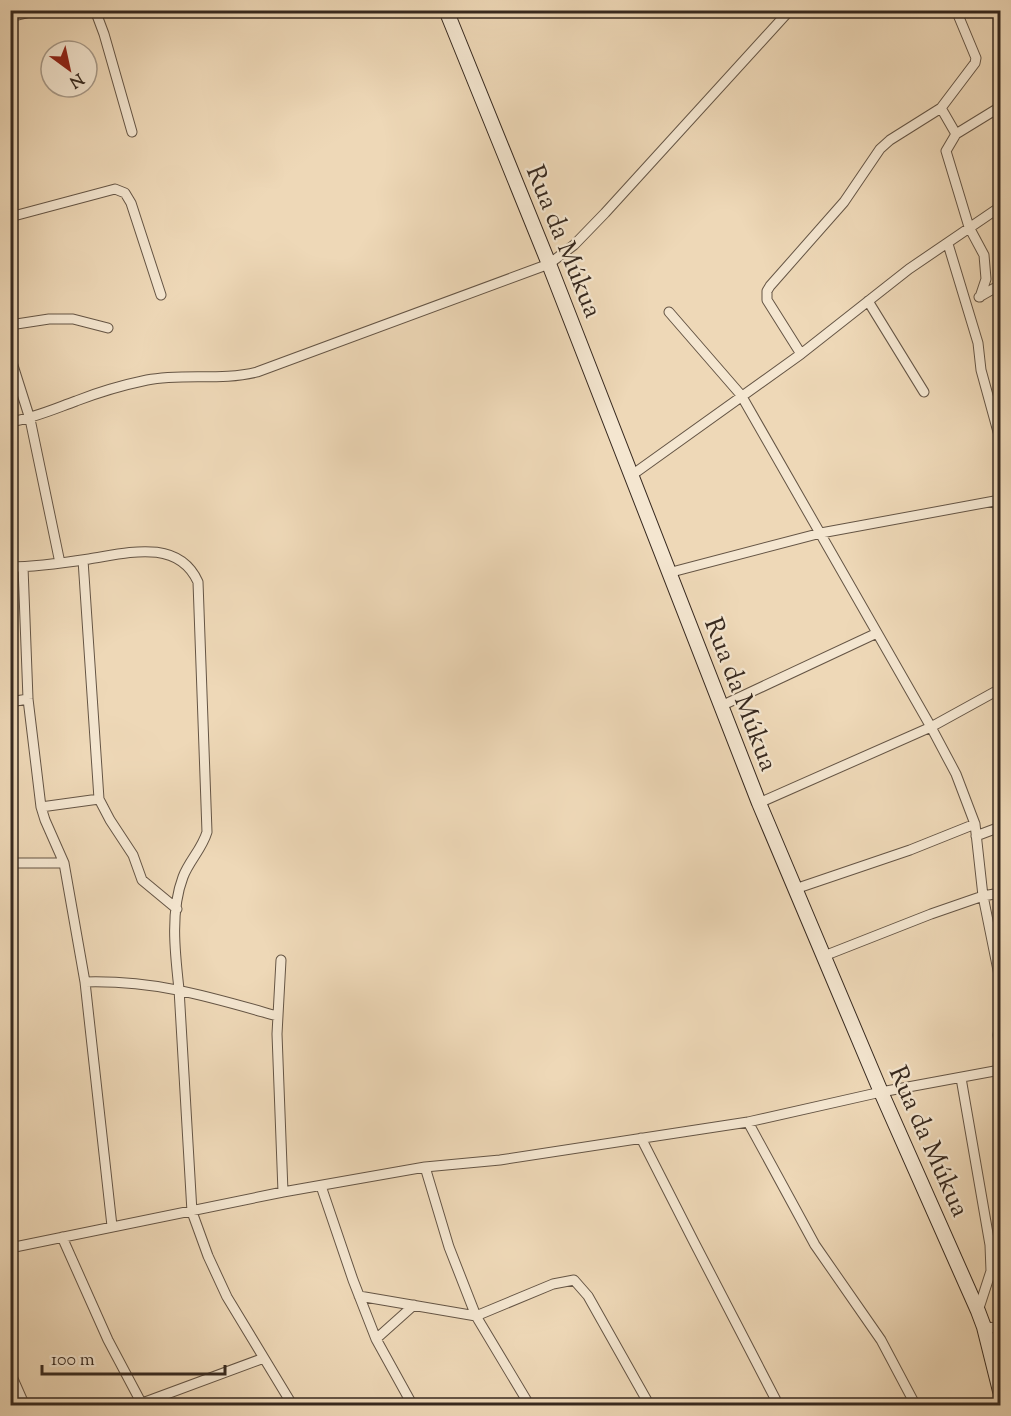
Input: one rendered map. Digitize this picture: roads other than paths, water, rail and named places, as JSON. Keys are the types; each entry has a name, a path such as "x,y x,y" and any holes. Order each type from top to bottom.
{"street":[{"path":"10,17 39,10"},
{"path":"95,10 132,132"},
{"name":"Rua da Múkua","path":"446,10 549,264 759,803 881,1092 978,1311 1000,1391"},
{"path":"10,422 30,419 115,387 177,377 238,377 257,372 549,264 574,245 605,213 790,10"},
{"path":"801,354 767,300 767,291 844,202 880,149 941,108 975,63 976,58 956,10"},
{"path":"980,297 986,279 984,255 969,227 946,151 956,134 1000,107"},
{"path":"941,108 956,134"},
{"path":"10,217 115,189 125,193 131,203 161,295"},
{"path":"632,475 801,354 909,269 1000,207"},
{"path":"948,244 978,343 981,370 1000,439"},
{"path":"967,306 1000,285"},
{"path":"868,301 924,392"},
{"path":"669,312 741,395 956,774 975,824 983,896 1000,980"},
{"path":"10,325 50,319 73,320 108,328"},
{"path":"10,356 30,419 60,563"},
{"path":"668,573 821,533 999,501 1000,519"},
{"path":"10,567 60,563 143,551 158,552 188,565 198,582 207,832 183,877 177,909 176,964 192,1212 208,1256 227,1297 293,1406"},
{"path":"83,560 99,800 133,855 142,880 177,909"},
{"path":"23,567 28,699 41,807 64,862 85,982 112,1226"},
{"path":"721,706 877,633"},
{"path":"759,803 931,728 1000,689"},
{"path":"10,702 28,699"},
{"path":"41,807 99,800"},
{"path":"795,889 910,850 975,824"},
{"path":"976,836 1000,827"},
{"path":"10,863 64,862"},
{"path":"824,956 983,896 1000,894"},
{"path":"281,960 277,1016 283,1192"},
{"path":"85,982 131,982 179,989 277,1016"},
{"path":"1000,1022 998,1035 1000,1050"},
{"path":"10,1248 283,1192 424,1167 500,1160 748,1122 881,1092 1000,1070"},
{"path":"961,1078 990,1245 991,1271 978,1311"},
{"path":"748,1122 815,1245 881,1340 916,1406"},
{"path":"641,1138 779,1406"},
{"path":"424,1167 450,1247 476,1316 530,1406"},
{"path":"321,1186 376,1338 412,1406"},
{"path":"62,1237 108,1341 140,1405 264,1358"},
{"path":"359,1296 476,1316 547,1286 574,1280 588,1296 650,1406"},
{"path":"376,1338 414,1305"},
{"path":"984,1327 1000,1328"},
{"path":"10,1372 25,1406"}]}
